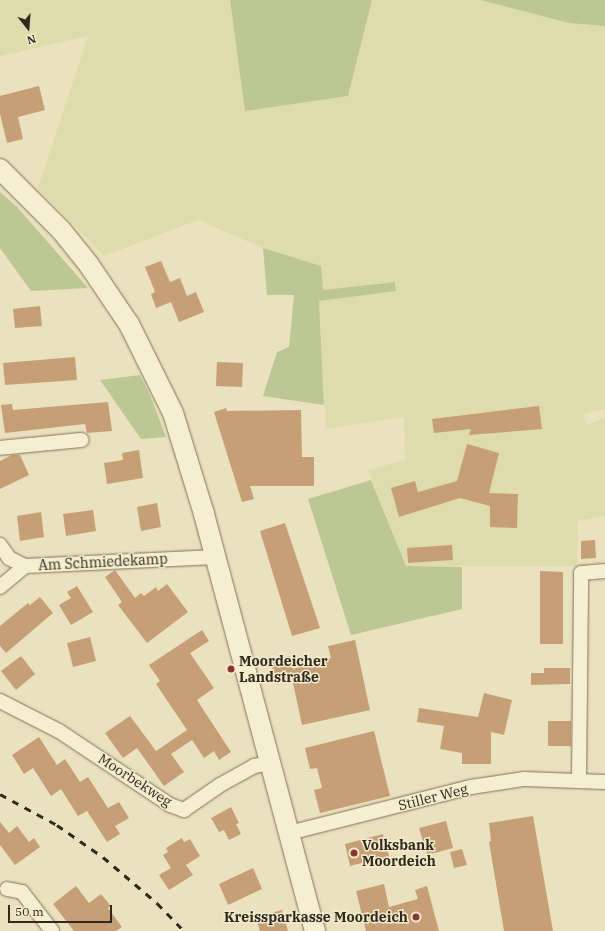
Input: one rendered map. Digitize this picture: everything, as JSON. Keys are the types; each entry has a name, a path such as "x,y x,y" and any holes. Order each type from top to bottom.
{"main road":[{"path":"0,169 78,250 110,294 138,340 173,413 216,557 315,931"}],"street":[{"path":"0,448 82,440"},
{"name":"Am Schmiedekamp","path":"0,545 9,558 25,566 216,557"},
{"path":"0,587 25,566"},
{"path":"579,780 581,573 605,571"},
{"name":"Moorbekweg","path":"0,701 59,731 170,805 184,810 220,784 254,766 271,763"},
{"name":"Stiller Weg","path":"289,833 471,787 524,780 579,780 605,782"},
{"path":"2,889 22,892 52,931"}],"shaded area":[{"path":"0,0 230,0 246,111 348,96 372,0 479,0 569,23 605,26 605,409 583,414 586,425 605,418 605,516 578,521 577,566 406,566 368,470 405,460 404,417 326,429 319,300 396,291 395,282 323,290 320,266 263,248 198,220 104,256 38,188 88,36 0,56"}],"green space":[{"path":"230,0 372,0 348,96 245,111"},
{"path":"480,0 605,0 605,26 569,23"},
{"path":"0,192 17,207 88,288 31,291 0,248"},
{"path":"263,248 321,266 323,290 395,282 396,291 319,301 324,405 263,396 277,352 289,347 294,295 267,295"},
{"path":"140,375 150,395 166,437 141,439 100,380"},
{"path":"371,480 406,566 462,567 462,609 351,635 308,499"}],"building":[{"path":"39,86 45,110 18,117 23,139 7,143 0,114 0,96"},
{"path":"161,261 170,282 180,278 187,296 196,292 204,312 179,322 171,302 156,308 151,294 155,292 145,267"},
{"path":"40,306 42,326 15,328 13,309"},
{"path":"75,357 77,380 5,385 3,363"},
{"path":"217,362 243,363 242,387 216,386"},
{"path":"108,402 112,431 87,433 85,424 5,433 1,405 12,404 13,410"},
{"path":"539,406 542,429 469,435 471,429 434,433 432,419"},
{"path":"226,408 227,411 301,410 302,457 314,457 314,486 250,486 254,499 242,502 214,412"},
{"path":"467,444 499,453 489,493 518,494 517,528 490,527 490,506 460,498 399,517 391,488 415,481 418,492 457,481"},
{"path":"139,450 143,478 107,484 104,463 123,460 122,453"},
{"path":"12,455 20,455 29,475 0,489 0,461"},
{"path":"157,503 161,527 141,531 137,507"},
{"path":"93,510 96,531 66,536 63,514"},
{"path":"41,512 44,537 20,541 17,516"},
{"path":"285,523 320,628 292,636 260,531"},
{"path":"595,540 596,558 581,559 581,541"},
{"path":"452,545 453,560 408,563 407,548"},
{"path":"115,570 135,598 141,593 144,596 156,587 158,591 167,584 188,612 147,643 118,605 122,602 105,577"},
{"path":"540,571 563,572 563,644 540,644"},
{"path":"77,586 93,612 71,625 59,605 71,598 67,592"},
{"path":"40,597 53,613 6,653 0,646 0,626 28,603 30,605"},
{"path":"202,630 209,641 190,653 214,688 197,700 231,752 219,760 214,751 204,758 192,740 171,754 184,772 164,786 137,748 123,758 105,733 130,716 156,751 187,730 156,684 160,681 149,665"},
{"path":"90,637 96,661 73,667 67,643"},
{"path":"355,640 370,710 302,725 292,678 276,683 270,661 290,656 293,669 331,658 328,646"},
{"path":"21,656 35,674 16,690 1,671"},
{"path":"544,668 570,668 570,684 531,685 531,673 544,673"},
{"path":"484,693 512,700 504,735 491,732 491,764 462,764 462,753 440,749 444,726 417,722 419,708 478,717"},
{"path":"548,721 571,721 571,746 548,746"},
{"path":"374,731 390,796 320,813 314,790 322,788 317,768 310,769 305,748"},
{"path":"39,737 57,765 65,759 80,782 88,777 108,808 119,802 129,818 115,826 120,834 107,842 87,811 78,816 61,789 51,796 33,768 24,774 12,755"},
{"path":"231,807 239,823 236,824 241,834 229,840 224,830 219,832 211,818"},
{"path":"533,816 553,931 504,931 489,842 491,841 489,823"},
{"path":"446,821 453,848 427,855 419,828"},
{"path":"0,822 9,833 17,826 29,842 34,838 40,847 15,865 0,845"},
{"path":"383,834 389,856 350,866 345,844"},
{"path":"182,838 184,842 190,839 200,856 186,865 193,875 169,890 159,875 171,868 163,855 168,852 166,848"},
{"path":"462,849 467,865 454,868 450,852"},
{"path":"253,868 262,889 228,905 219,884"},
{"path":"384,884 389,907 418,899 415,890 427,886 439,931 366,931 356,891"},
{"path":"76,886 89,903 101,894 111,906 108,908 122,927 116,931 74,931 53,904"},
{"path":"282,910 288,931 260,931 256,917"}],"railway":[{"path":"0,794 57,825 103,857 157,903 184,931"}],"place":[{"name":"Moordeicher Landstraße","path":"231,669"},
{"name":"Volksbank Moordeich","path":"354,853"},
{"name":"Kreissparkasse Moordeich","path":"416,917"}]}
